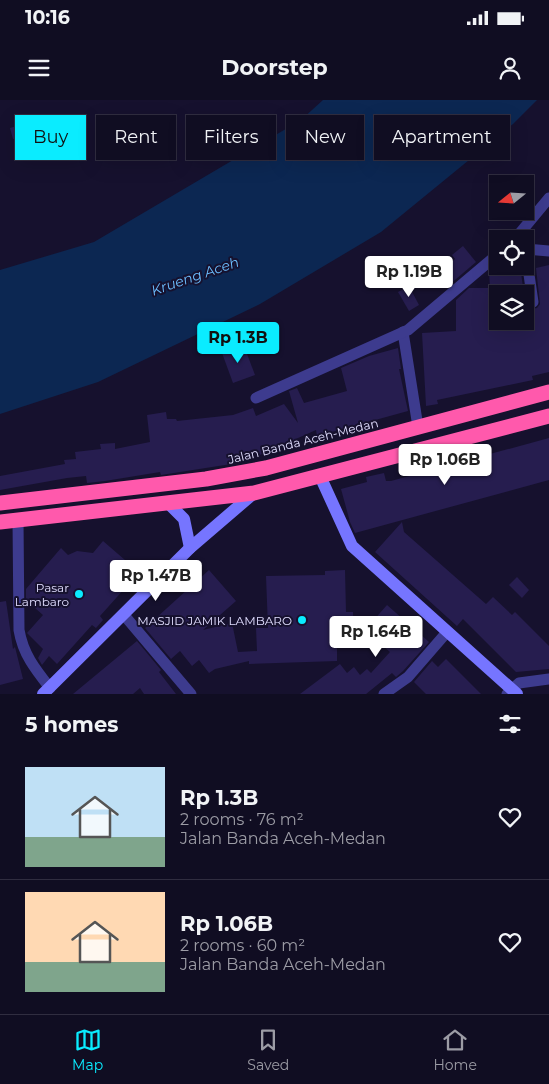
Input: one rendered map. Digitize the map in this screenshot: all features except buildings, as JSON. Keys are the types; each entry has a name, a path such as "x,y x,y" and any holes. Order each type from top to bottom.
{"highway":[{"name":"Jalan Banda Aceh-Medan","path":"0,502 214,478 266,468 549,392"},
{"path":"0,522 254,493 549,416"}],"main road":[{"path":"320,476 352,546 512,692"},
{"path":"46,691 190,548 254,493"},
{"path":"169,504 184,519 190,548"}],"street":[{"path":"522,230 549,198"},
{"path":"534,249 549,251"},
{"path":"256,398 403,332 489,261"},
{"path":"403,332 418,427"},
{"path":"18,520 22,646 46,691"},
{"path":"124,615 190,694"},
{"path":"384,694 408,676 448,632"},
{"path":"512,692 519,683 549,679"}],"water":[{"name":"Krueng Aceh","path":"323,100 537,100 510,126 510,115 374,115 374,160 469,160 381,232 260,304 98,382 0,414 0,270 94,242 233,160 276,160 276,135 286,129 286,160 364,160 364,115 306,115"}],"place":[{"name":"Pasar Lambaro","path":"79,594"},
{"name":"MASJID JAMIK LAMBARO","path":"302,620"}]}
